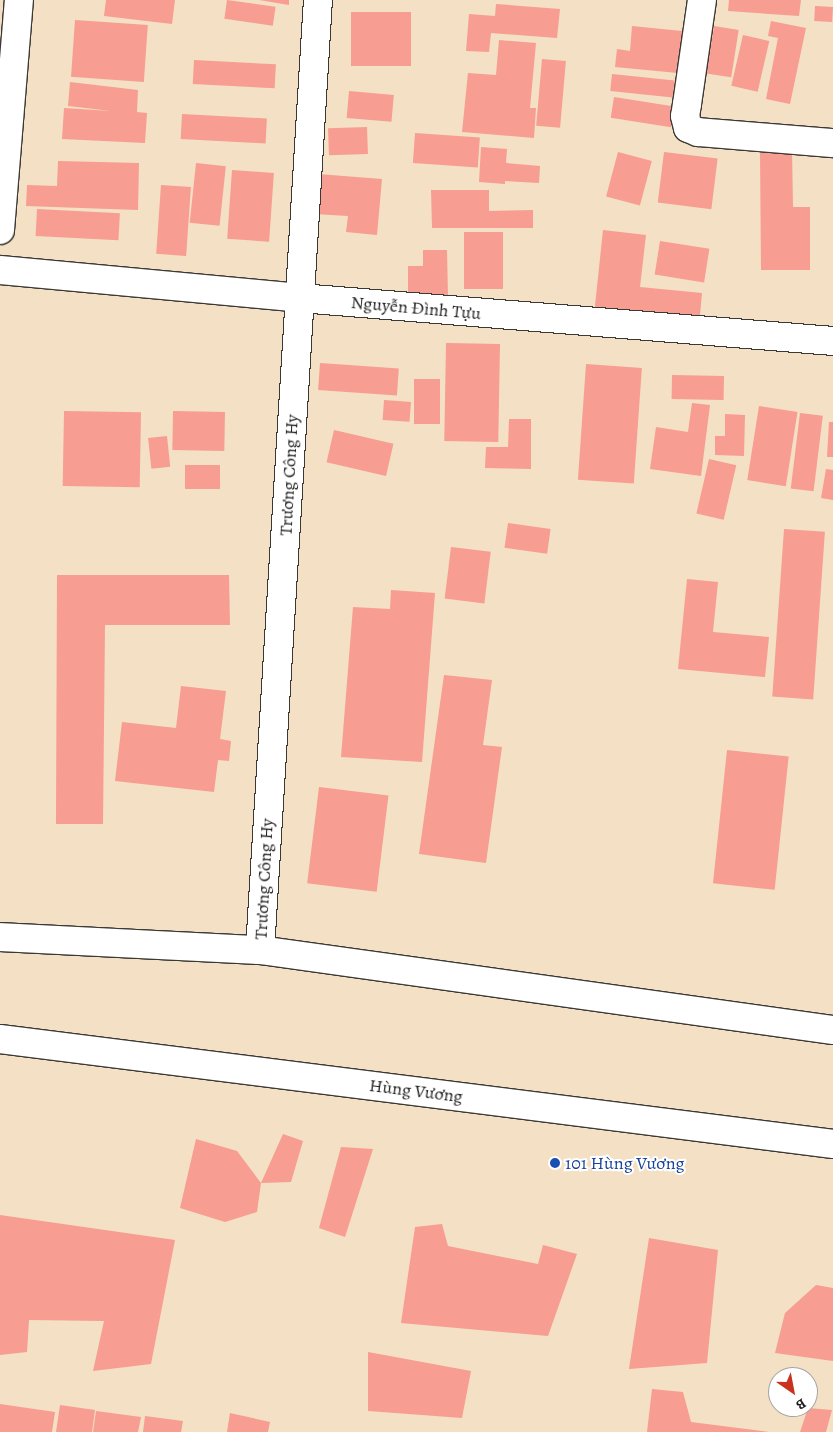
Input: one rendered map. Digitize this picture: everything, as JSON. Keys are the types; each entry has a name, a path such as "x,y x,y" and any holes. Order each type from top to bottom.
{"street":[{"path":"0,230 19,0"},
{"name":"Trương Công Hy","path":"260,950 318,0"},
{"path":"702,0 687,104 688,128 698,132 833,142"},
{"name":"Nguyễn Đình Tựu","path":"0,270 300,298 833,341"},
{"path":"0,937 260,950 833,1030"},
{"name":"Hùng Vương","path":"0,1039 833,1144"}],"building":[{"path":"106,0 175,0 172,24 104,16"},
{"path":"227,0 276,7 273,26 224,19"},
{"path":"259,0 289,0 289,5"},
{"path":"729,0 801,0 799,16 728,11"},
{"path":"496,4 560,9 557,38 491,33 489,52 466,51 469,14 495,16"},
{"path":"815,6 833,7 832,22 814,21"},
{"path":"351,12 411,12 411,66 351,66"},
{"path":"75,20 148,25 144,82 71,77"},
{"path":"771,21 806,28 790,104 766,99 778,38 768,36"},
{"path":"632,26 692,32 688,74 615,67 617,49 630,51"},
{"path":"714,26 739,30 731,77 706,73"},
{"path":"743,35 769,41 758,92 731,86"},
{"path":"499,40 536,43 530,108 536,108 534,138 462,132 468,73 496,75"},
{"path":"542,59 566,61 560,128 536,126"},
{"path":"194,60 276,64 275,88 193,84"},
{"path":"612,74 675,81 673,97 610,91"},
{"path":"70,82 138,90 137,112 147,113 145,143 62,139 64,108 111,111 68,106"},
{"path":"349,91 394,95 391,122 347,118"},
{"path":"614,97 674,107 671,127 611,118"},
{"path":"182,114 267,118 266,143 181,139"},
{"path":"367,127 368,154 329,155 328,128"},
{"path":"415,133 480,138 478,167 413,163"},
{"path":"481,147 507,149 506,163 540,166 539,183 505,181 505,184 479,182"},
{"path":"792,149 793,207 810,207 810,270 761,270 760,150"},
{"path":"618,152 652,161 640,205 606,196"},
{"path":"664,152 718,159 711,209 658,203"},
{"path":"58,161 139,163 138,210 26,206 27,185 57,186"},
{"path":"196,163 226,166 220,226 190,223"},
{"path":"232,170 274,173 269,242 227,239"},
{"path":"318,174 382,179 377,235 346,232 348,216 314,214"},
{"path":"161,185 191,187 186,256 156,254"},
{"path":"431,190 489,190 489,211 533,210 533,228 432,228"},
{"path":"37,209 120,213 118,240 36,236"},
{"path":"603,230 646,235 640,287 702,293 699,326 594,315"},
{"path":"464,232 503,232 503,289 464,289"},
{"path":"660,241 709,249 704,282 655,275"},
{"path":"423,250 447,250 448,296 408,296 408,266 423,266"},
{"path":"446,343 500,344 498,442 444,441"},
{"path":"320,363 399,369 397,395 318,390"},
{"path":"586,364 642,368 634,484 578,480"},
{"path":"672,375 724,376 724,400 672,399"},
{"path":"414,379 440,379 440,424 414,424"},
{"path":"384,400 411,402 410,422 383,420"},
{"path":"692,403 710,405 701,476 650,469 656,427 688,432"},
{"path":"759,406 798,412 786,486 747,480"},
{"path":"64,411 141,412 140,487 63,486"},
{"path":"173,411 225,412 224,451 172,450"},
{"path":"800,413 823,416 814,491 791,488"},
{"path":"725,414 745,415 744,456 715,455 715,436 725,436"},
{"path":"509,419 531,419 531,469 485,468 486,447 508,447"},
{"path":"829,422 833,422 833,457 827,457"},
{"path":"334,430 393,444 386,476 327,462"},
{"path":"167,436 170,467 151,469 148,438"},
{"path":"709,459 736,465 724,520 696,514"},
{"path":"185,465 220,465 220,489 185,489"},
{"path":"826,469 833,470 833,500 821,498"},
{"path":"508,523 551,529 547,554 505,548"},
{"path":"784,529 825,532 813,699 772,697"},
{"path":"451,547 491,552 484,603 445,599"},
{"path":"57,575 229,575 230,625 105,625 103,824 56,824"},
{"path":"687,579 718,582 713,632 769,637 765,677 678,669"},
{"path":"391,590 435,593 422,762 341,757 353,607 390,609"},
{"path":"444,675 492,680 483,745 502,747 486,863 419,854"},
{"path":"181,686 226,691 220,739 231,741 229,761 218,760 214,792 115,781 122,722 176,728"},
{"path":"727,750 789,756 775,890 713,883"},
{"path":"319,787 388,796 377,892 307,883"},
{"path":"283,1134 303,1141 291,1182 261,1183"},
{"path":"196,1139 237,1151 261,1183 257,1212 225,1222 180,1208"},
{"path":"341,1147 373,1149 345,1237 319,1228"},
{"path":"0,1215 175,1240 151,1364 93,1371 104,1321 29,1320 27,1352 0,1355"},
{"path":"442,1224 448,1246 538,1264 543,1245 577,1254 548,1336 401,1323 415,1227"},
{"path":"649,1238 718,1250 707,1363 629,1369"},
{"path":"816,1285 833,1288 833,1361 775,1353 785,1313"},
{"path":"368,1352 471,1371 462,1418 368,1411"},
{"path":"652,1389 683,1392 691,1422 769,1432 647,1432"},
{"path":"0,1404 55,1412 52,1432 0,1432"},
{"path":"60,1405 95,1410 92,1432 56,1432"},
{"path":"818,1409 832,1410 826,1432 800,1432 805,1417 818,1417"},
{"path":"96,1411 141,1417 138,1432 93,1432"},
{"path":"230,1413 270,1422 268,1432 227,1432"},
{"path":"145,1416 183,1421 181,1432 143,1432"}],"place":[{"name":"101 Hùng Vương","path":"555,1163"}]}
